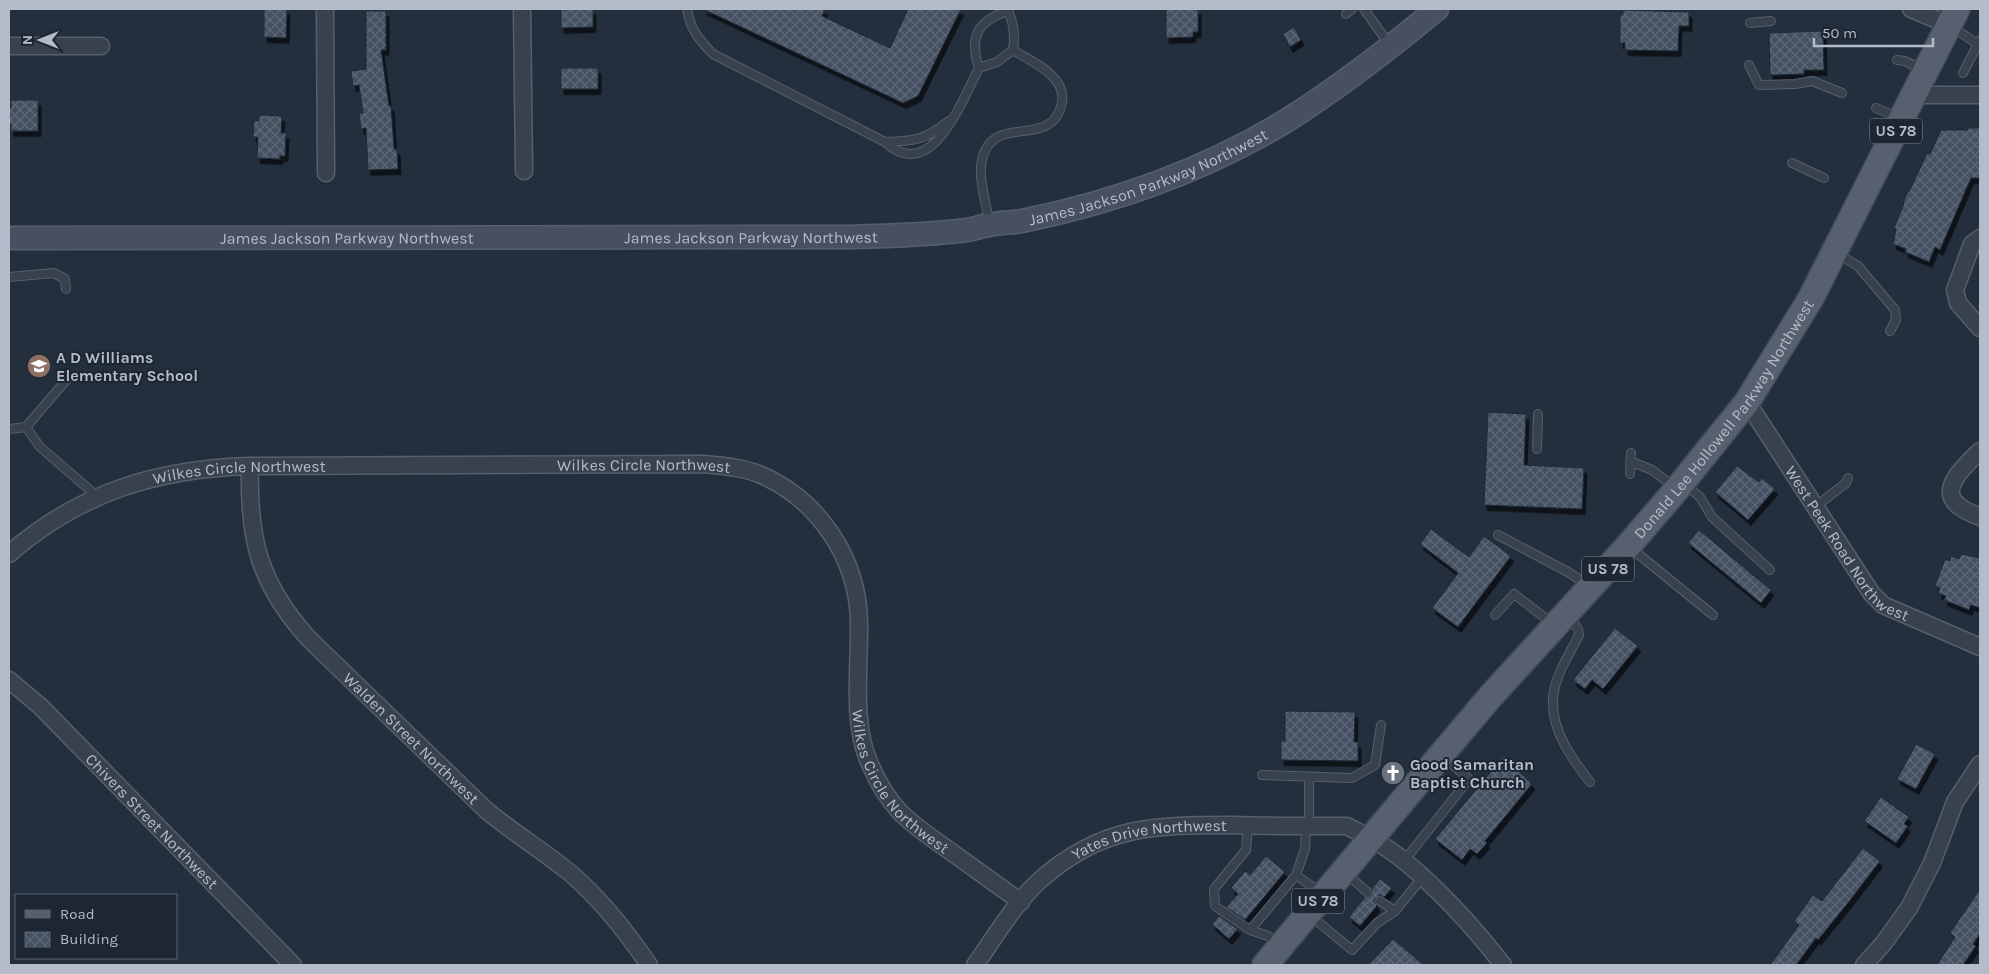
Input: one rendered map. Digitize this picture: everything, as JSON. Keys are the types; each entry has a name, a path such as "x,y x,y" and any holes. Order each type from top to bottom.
{"main road":[{"name":"James Jackson Parkway Northwest","path":"9,238 850,237 908,236 968,230 990,224 1020,222 1077,208 1184,172 1235,148 1288,120 1336,88 1437,9"},
{"name":"Donald Lee Hollowell Parkway Northwest","path":"1266,965 1441,754 1628,546 1680,486 1747,402 1811,298 1953,17"}],"street":[{"path":"325,9 326,173"},
{"path":"522,9 524,171"},
{"path":"1911,9 1953,17"},
{"path":"9,46 101,46"},
{"path":"1914,95 1980,95"},
{"path":"1980,238 1972,244 1956,290 1958,303 1980,328"},
{"name":"West Peek Road Northwest","path":"1747,402 1872,594 1883,605 1980,647"},
{"path":"1980,451 1956,476 1951,491 1953,500 1959,506 1980,517"},
{"name":"Wilkes Circle Northwest","path":"9,554 49,523 78,506 99,497 162,475 220,467 704,464 732,466 758,474 783,487 803,502 823,522 839,546 850,570 857,594 859,620 861,734 868,762 882,788 898,811 917,828 1021,902"},
{"name":"Walden Street Northwest","path":"250,466 250,511 255,545 263,571 275,596 290,618 308,638 486,810 506,827 546,854 593,895 631,939 650,965"},
{"name":"Chivers Street Northwest","path":"9,680 41,707 293,965"},
{"path":"1864,965 1883,944 1909,908 1932,863 1955,802 1980,764"},
{"name":"Yates Drive Northwest","path":"975,965 1037,882 1079,850 1103,839 1151,827 1248,826 1347,826 1372,838 1404,861 1422,878 1484,940 1503,965"}],"lane":[{"path":"686,9 689,22 698,39 713,54 885,142 896,152 911,154 932,147 946,132 979,68 997,62 1013,50 1015,40 1012,19 1008,10 989,18 978,31 974,50 979,68"},
{"path":"1364,9 1391,46"},
{"path":"1953,17 1979,44 1963,74"},
{"path":"1750,22 1771,21"},
{"path":"990,224 980,169 985,150 998,135 1044,128 1056,119 1061,104 1062,93 1052,75 1013,50"},
{"path":"1897,60 1905,61 1926,71"},
{"path":"1749,65 1759,85 1795,84 1812,81 1842,93"},
{"path":"1876,108 1902,120"},
{"path":"885,142 909,141 932,135 951,120"},
{"path":"1792,163 1824,178"},
{"path":"1834,252 1858,266 1895,310 1896,320 1890,331"},
{"path":"9,277 54,273 64,279 66,289"},
{"path":"9,429 26,428 68,378"},
{"path":"1537,449 1538,414"},
{"path":"26,428 40,447 99,497"},
{"path":"1630,474 1631,457 1700,497 1712,517 1770,570"},
{"path":"1815,507 1846,484 1848,478"},
{"path":"1498,535 1568,572 1591,587"},
{"path":"1628,546 1713,615"},
{"path":"1495,615 1514,594 1578,629 1579,635 1558,678 1553,700 1557,726 1570,756 1590,782"},
{"path":"1262,775 1352,778 1375,765 1382,725"},
{"path":"1404,861 1469,779 1441,754"},
{"path":"1250,930 1296,875 1305,849 1308,826 1309,777"},
{"path":"1248,826 1246,850 1214,889 1215,906 1250,930 1268,936 1281,946"},
{"path":"1344,871 1368,893"},
{"path":"1296,875 1352,950 1377,923 1396,911 1422,878"},
{"path":"1380,902 1396,911"}],"building":[{"path":"264,9 287,9 286,38 264,37"},
{"path":"561,9 593,9 593,27 561,28"},
{"path":"703,9 825,9 822,16 890,48 908,9 961,9 918,96 903,103"},
{"path":"1166,9 1198,9 1198,32 1193,32 1193,37 1166,38"},
{"path":"1623,10 1689,12 1689,26 1679,26 1678,51 1625,50 1625,43 1620,43 1620,15 1623,15"},
{"path":"366,11 386,11 386,50 381,50 389,106 391,106 394,149 397,149 398,169 368,170 366,128 361,129 359,113 363,113 359,85 353,86 351,71 366,69"},
{"path":"1294,27 1301,40 1290,47 1283,34"},
{"path":"1823,31 1824,70 1804,70 1804,74 1770,75 1769,33"},
{"path":"561,68 598,68 598,89 561,89"},
{"path":"11,100 38,100 38,131 11,131 9,108 11,108"},
{"path":"259,115 282,116 281,133 286,133 285,156 280,156 280,159 257,158 258,137 253,137 254,120 259,121"},
{"path":"1968,128 1980,128 1980,178 1971,178 1940,250 1935,247 1929,262 1905,252 1906,249 1893,244 1896,229 1894,228 1908,191 1927,153 1930,154 1941,130 1968,130"},
{"path":"1488,412 1526,414 1524,465 1584,468 1582,509 1484,505"},
{"path":"1737,466 1759,482 1762,478 1775,489 1748,520 1715,492"},
{"path":"1431,529 1469,557 1484,536 1511,556 1458,627 1432,608 1458,573 1420,544"},
{"path":"1699,530 1771,590 1761,603 1688,543"},
{"path":"1961,554 1980,558 1980,608 1971,605 1969,610 1944,600 1946,596 1938,593 1940,588 1935,586 1945,559 1950,561 1951,556 1959,559"},
{"path":"1615,628 1638,646 1603,689 1592,680 1585,689 1573,680"},
{"path":"1285,711 1355,712 1354,742 1358,742 1358,761 1281,760 1281,741 1285,741"},
{"path":"1916,744 1935,754 1916,789 1897,779"},
{"path":"1504,756 1532,784 1485,841 1487,843 1477,854 1470,849 1462,860 1435,839"},
{"path":"1881,797 1909,817 1904,824 1908,826 1896,843 1864,821"},
{"path":"1863,848 1880,861 1851,899 1818,940 1816,938 1796,965 1770,965 1799,925 1794,921 1813,895 1822,901"},
{"path":"1266,856 1285,872 1245,920 1226,907 1238,894 1231,888 1245,871 1250,875"},
{"path":"1380,879 1392,888 1384,897 1380,895 1376,898 1374,901 1377,906 1360,926 1349,917 1365,897 1369,898 1372,896 1372,889"},
{"path":"1980,889 1980,934 1973,944 1976,946 1963,965 1937,965 1955,937 1950,933"},
{"path":"1219,916 1238,929 1229,939 1212,924"},
{"path":"1393,939 1424,965 1368,965"}],"place":[{"name":"A D Williams Elementary School","path":"39,366"},
{"name":"Good Samaritan Baptist Church","path":"1393,773"}]}
